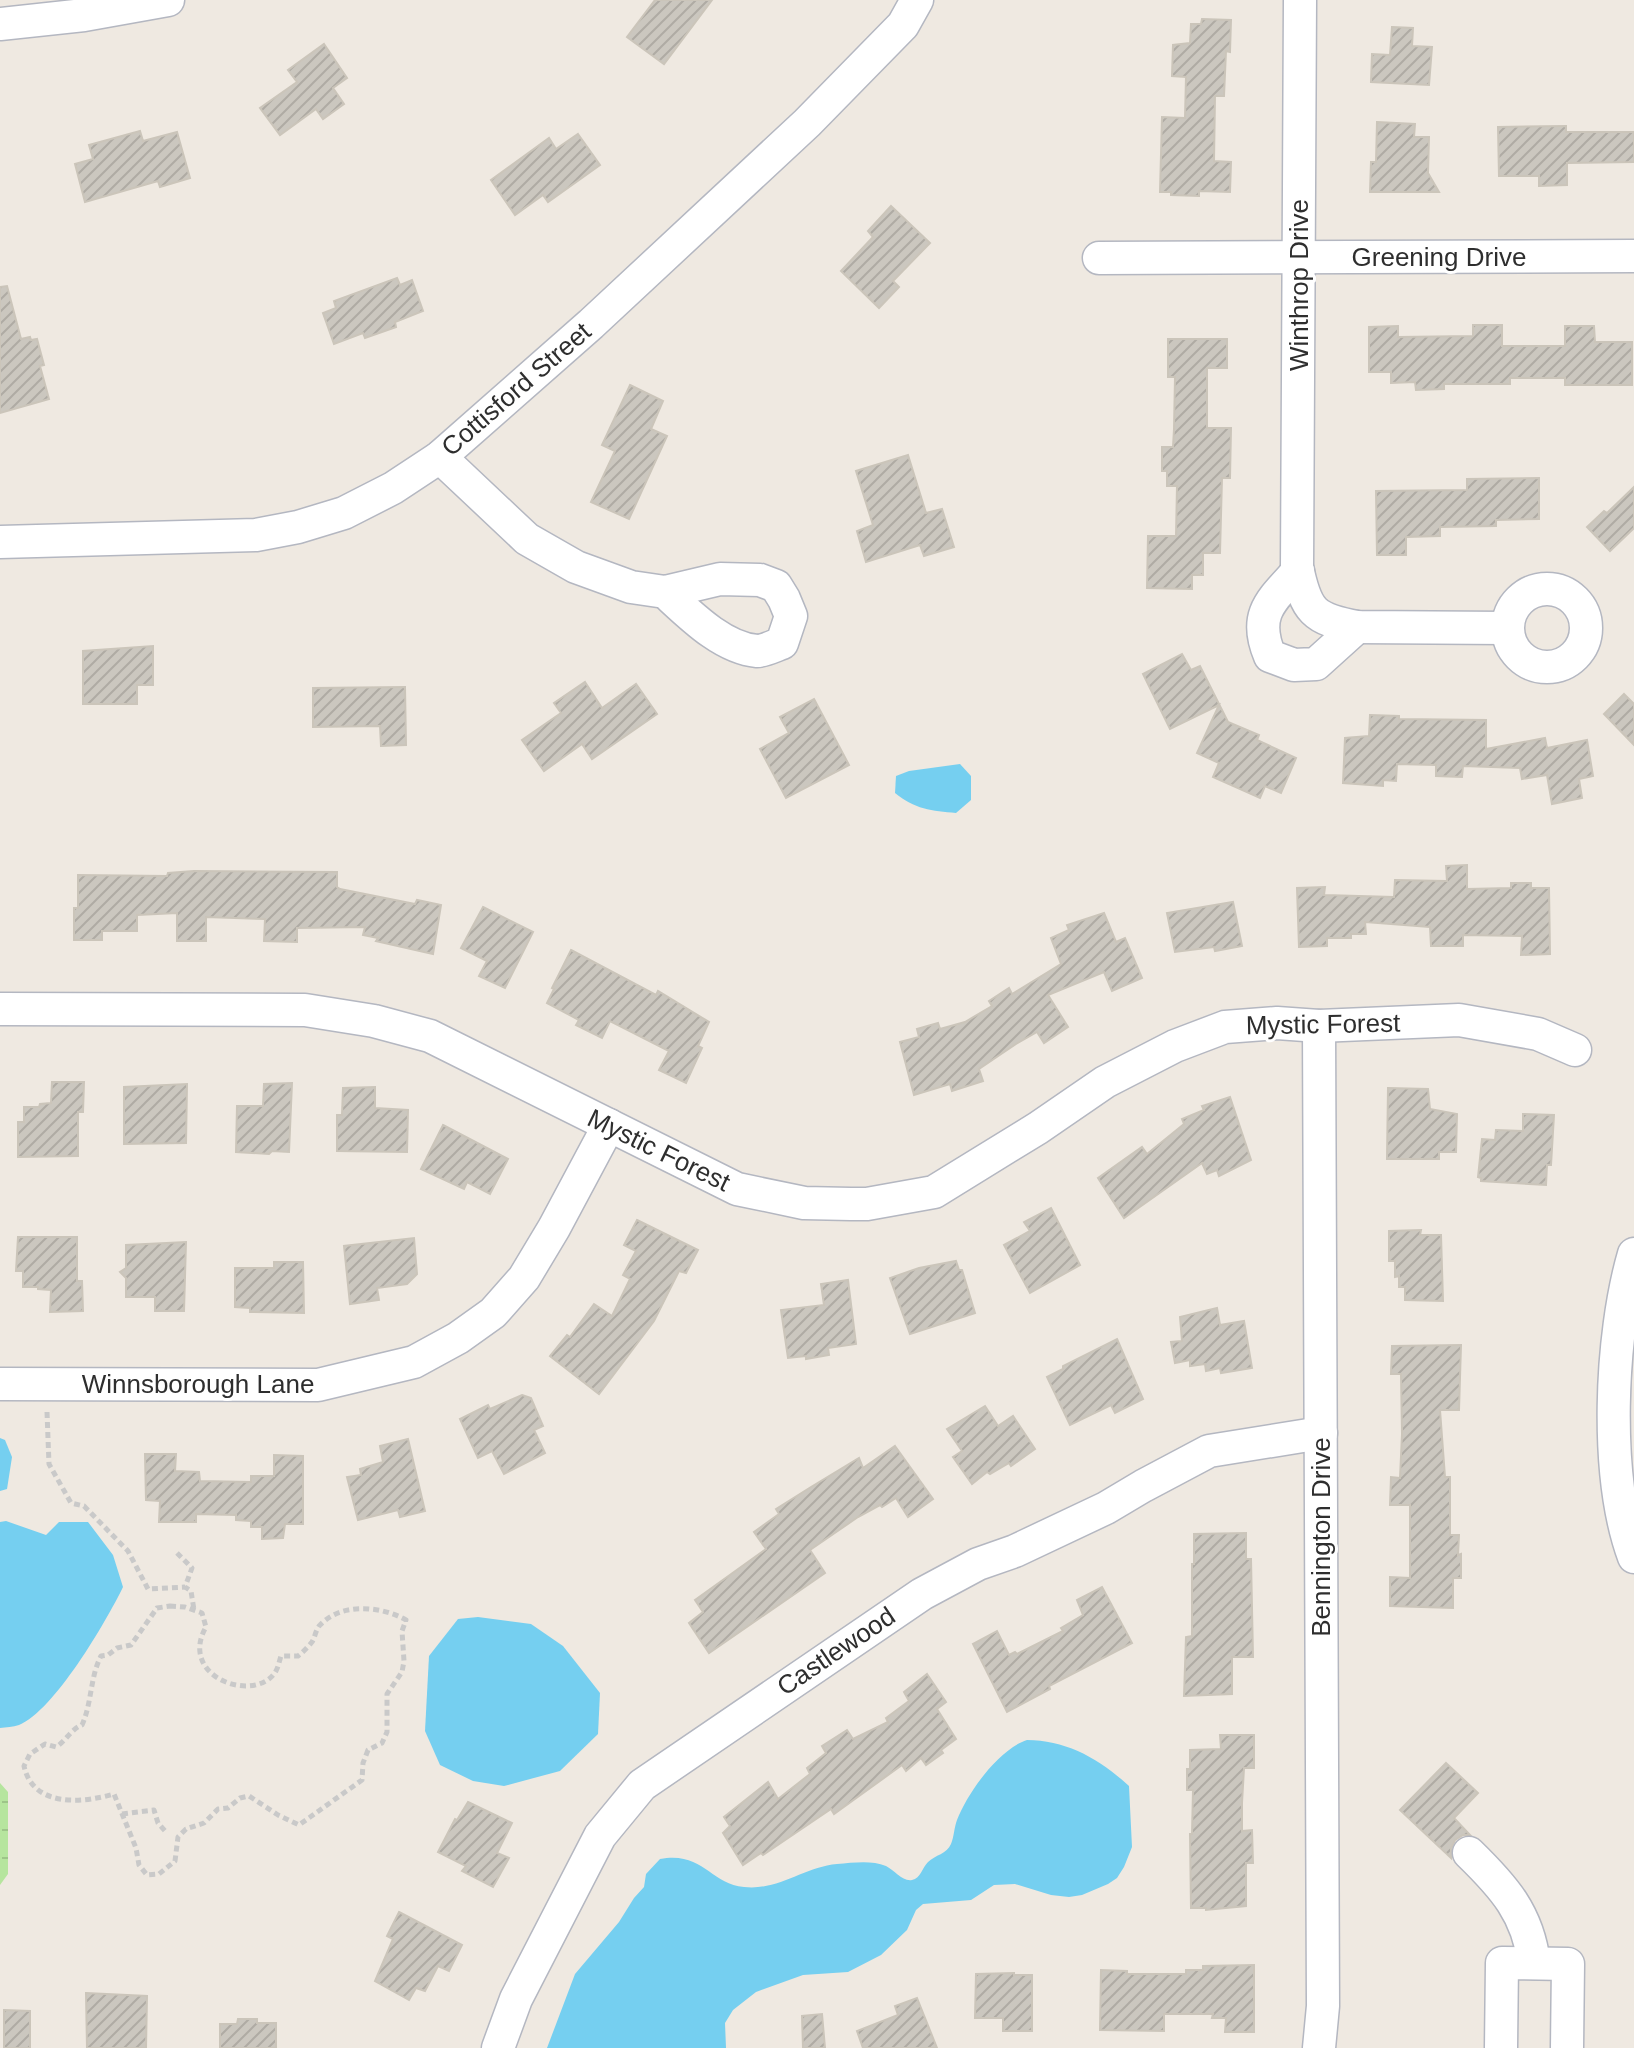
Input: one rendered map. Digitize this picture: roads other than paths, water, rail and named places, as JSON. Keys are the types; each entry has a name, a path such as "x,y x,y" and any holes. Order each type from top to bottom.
{"street":[{"path":"0,24 84,15 168,0"},
{"name":"Cottisford Street","path":"0,542 256,535 298,527 344,513 393,488 440,457 591,324 807,123 903,25 917,0"},
{"name":"Winthrop Drive","path":"1300,0 1298,571 1303,595 1316,615 1357,627"},
{"name":"Greening Drive","path":"1099,258 1634,256"},
{"path":"440,457 527,539 576,567 631,587 665,592"},
{"path":"1298,571 1265,608 1264,641 1270,656 1294,665 1316,664 1357,627 1507,628"},
{"name":"Mystic Forest","path":"0,1009 305,1010 374,1021 430,1036 737,1189 804,1203 867,1204 934,1192 1038,1128 1105,1082 1175,1046 1225,1027 1277,1023 1319,1026 1459,1020 1538,1034 1575,1050"},
{"name":"Bennington Drive","path":"1319,1026 1323,2006 1319,2048"},
{"name":"Winnsborough Lane","path":"0,1384 318,1385 414,1362 458,1338 493,1313 524,1278 609,1125"},
{"path":"1634,1254 1623,1291 1615,1388 1615,1458 1620,1510 1634,1557"},
{"name":"Castlewood","path":"498,2048 516,1999 600,1836 642,1785 911,1601 978,1564 1015,1551 1106,1508 1209,1451 1321,1433"},
{"path":"1469,1853 1516,1907 1531,1940 1534,1963"},
{"path":"1501,2048 1502,1963 1568,1964 1567,2048"}],"water":[{"path":"960,764 971,776 971,800 956,813 924,808 909,803 895,793 896,776 909,771"},
{"path":"0,1438 5,1440 12,1457 7,1489 0,1491"},
{"path":"6,1521 46,1535 59,1522 88,1522 113,1555 123,1587 78,1664 48,1702 19,1725 0,1728 0,1522"},
{"path":"478,1617 531,1624 563,1646 600,1693 598,1734 560,1771 504,1786 473,1781 440,1765 425,1731 429,1656 458,1619"},
{"path":"1027,1740 1069,1747 1106,1767 1129,1786 1132,1847 1117,1878 1108,1884 1069,1897 1015,1884 994,1885 971,1900 923,1904 916,1910 907,1930 881,1955 848,1972 803,1975 756,1992 733,2010 725,2023 726,2048 547,2048 575,1974 619,1922 644,1887 646,1874 660,1859 686,1860 732,1885 744,1887 768,1886 825,1866 868,1862 880,1864 912,1880 928,1862 949,1847 962,1809 995,1762"}]}
